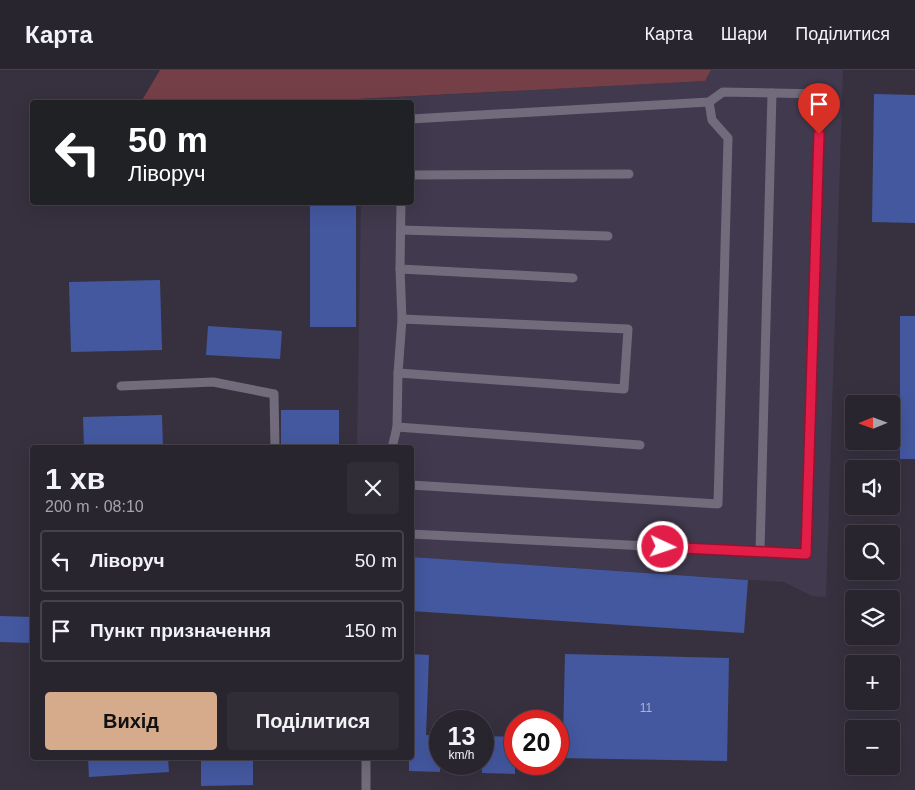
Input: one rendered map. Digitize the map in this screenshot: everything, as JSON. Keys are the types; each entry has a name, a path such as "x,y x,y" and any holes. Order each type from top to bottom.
{"lane":[{"path":"414,119 708,102 723,92 820,94 806,554 414,534"},
{"path":"760,552 772,93"},
{"path":"414,485 718,504 728,138 712,120 708,102"},
{"path":"414,175 629,174"},
{"path":"393,445 397,427 402,318 400,269 401,205"},
{"path":"401,230 608,236"},
{"path":"400,269 573,278"},
{"path":"398,373 624,390 628,329 402,318"},
{"path":"121,386 213,382 274,394 275,445"},
{"path":"397,427 640,445"},
{"path":"366,760 366,790"}],"shaded area":[{"path":"160,70 711,70 705,81 338,100 142,100"},
{"path":"711,70 843,70 826,597 812,596 784,582 414,557 414,445 357,445 361,205 414,205 414,100 363,99 705,81"}],"building":[{"path":"874,94 915,95 915,223 872,222"},
{"path":"310,205 356,205 356,327 310,327"},
{"path":"160,280 162,350 71,352 69,282"},
{"path":"900,316 915,316 915,459 900,459"},
{"path":"208,326 282,331 280,359 206,355"},
{"path":"281,410 339,410 339,445 281,445"},
{"path":"162,415 163,445 84,445 83,417"},
{"path":"414,557 748,580 744,633 414,611"},
{"path":"0,616 30,617 30,643 0,642"},
{"path":"414,654 429,655 426,735 429,735 429,772 409,771 409,760 414,760"},
{"path":"565,654 729,658 727,761 569,758 569,710 564,710"},
{"path":"494,736 504,737 504,774 494,773"},
{"path":"88,760 168,760 169,772 89,777"},
{"path":"201,760 253,760 253,785 201,786"}],"route":[{"path":"663,547 806,554 819,134"}]}
